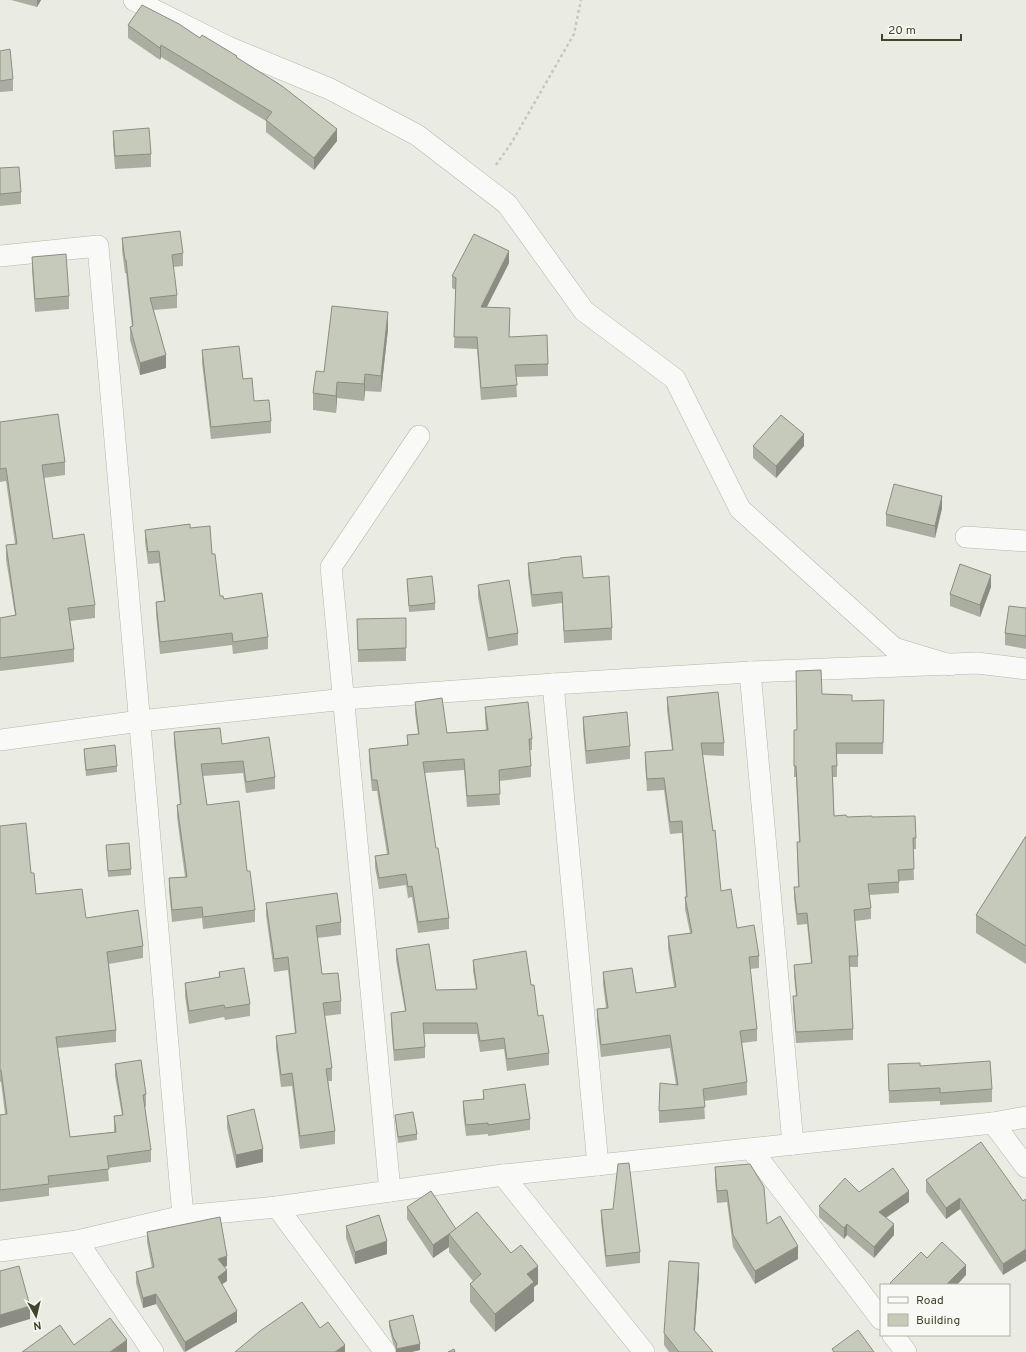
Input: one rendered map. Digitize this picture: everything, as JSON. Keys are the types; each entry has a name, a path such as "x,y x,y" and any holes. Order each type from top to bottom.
{"street":[{"path":"134,0 228,46 330,90 417,135 507,204 584,312 675,378 740,510 894,648 950,665"},
{"path":"0,256 98,246 183,1216"},
{"path":"390,1190 331,567 419,436"},
{"path":"966,537 1026,541"},
{"path":"0,740 140,721 344,699 553,684 750,672 977,663 1026,669"},
{"path":"750,672 793,1144"},
{"path":"553,684 598,1165"},
{"path":"0,1250 77,1241 183,1216 277,1206 503,1175 992,1123 1026,1117"},
{"path":"992,1123 1026,1167"},
{"path":"751,1149 880,1319"},
{"path":"503,1175 644,1352"},
{"path":"277,1206 385,1352"},
{"path":"77,1241 153,1352"},
{"path":"894,1336 906,1352"}],"path":[{"path":"482,185 512,142 574,34 581,0"}],"building":[{"path":"142,5 179,24 200,38 202,35 237,56 236,57 282,86 337,129 314,158 266,120 272,112 161,45 160,48 128,25"},
{"path":"10,49 13,79 0,81 0,51"},
{"path":"149,128 151,154 115,156 113,131"},
{"path":"19,167 21,192 0,194 0,168"},
{"path":"180,231 183,253 172,255 177,295 150,298 166,355 140,363 130,327 133,326 126,260 122,238"},
{"path":"474,234 509,251 481,307 510,308 509,337 547,335 548,364 515,365 517,385 481,388 477,337 454,337 456,278 452,276"},
{"path":"66,254 69,296 35,299 32,257"},
{"path":"332,306 388,312 381,376 365,374 364,384 337,382 336,396 313,393 316,371 324,372"},
{"path":"239,346 243,379 252,378 254,401 269,400 271,421 211,427 202,350"},
{"path":"58,414 65,462 42,465 53,539 84,534 95,605 68,608 74,649 0,658 0,618 16,615 6,545 17,544 6,468 0,469 0,422"},
{"path":"781,415 804,434 776,466 753,446"},
{"path":"894,484 942,496 935,526 886,514"},
{"path":"190,524 190,528 210,526 212,554 215,554 220,596 223,596 224,599 262,593 268,637 233,642 232,633 160,642 156,602 165,601 159,551 148,552 145,530"},
{"path":"581,556 583,578 609,576 612,628 564,631 562,592 532,595 528,563"},
{"path":"960,564 991,575 980,605 950,594"},
{"path":"432,576 435,603 409,606 407,579"},
{"path":"509,580 518,633 488,638 478,585"},
{"path":"1009,606 1026,608 1026,636 1005,633"},
{"path":"406,618 406,648 358,650 357,619"},
{"path":"821,670 822,694 852,695 852,701 884,700 883,743 836,743 837,766 832,766 834,816 915,816 916,838 913,838 914,869 898,870 899,882 868,884 871,908 854,910 858,956 849,956 853,1029 796,1032 793,996 797,996 794,965 812,963 807,913 797,914 794,887 799,887 797,842 800,842 796,766 794,766 794,730 797,730 796,671"},
{"path":"718,692 724,743 701,743 713,831 715,830 721,891 731,889 737,928 754,925 759,956 749,957 757,1029 740,1031 747,1082 703,1089 705,1107 659,1111 660,1083 678,1085 670,1035 601,1045 597,1009 608,1008 603,972 632,968 636,993 676,987 668,936 692,933 685,897 687,897 682,821 670,822 664,778 647,779 645,752 673,750 667,697"},
{"path":"442,698 447,733 488,730 485,707 528,702 532,739 529,739 531,766 499,770 500,794 467,796 464,759 423,762 436,848 438,848 449,918 418,922 412,886 408,887 406,874 379,878 375,856 389,854 377,780 372,780 369,749 408,745 407,735 419,734 415,702"},
{"path":"627,712 630,746 586,751 583,717"},
{"path":"220,728 222,744 269,737 275,777 246,782 243,761 201,764 207,805 239,801 247,871 250,871 255,910 203,917 202,907 172,910 169,878 187,877 177,805 181,804 174,732"},
{"path":"115,745 117,766 86,770 84,749"},
{"path":"26,823 31,873 34,873 36,894 82,889 86,918 138,910 143,946 107,952 116,1030 56,1037 70,1137 116,1132 114,1116 123,1115 115,1064 141,1060 146,1094 143,1095 151,1150 107,1156 109,1169 48,1176 49,1184 0,1190 0,1115 7,1114 0,1070 0,826"},
{"path":"1026,836 1026,946 976,915"},
{"path":"129,843 131,869 108,871 106,845"},
{"path":"337,893 341,922 316,926 322,974 338,973 341,1001 323,1003 332,1068 326,1069 335,1131 300,1136 292,1073 281,1075 276,1036 296,1033 288,957 274,959 266,903"},
{"path":"429,944 436,990 477,989 473,960 526,951 531,985 534,985 538,1016 543,1015 549,1053 507,1059 504,1038 480,1041 477,1023 423,1023 425,1047 394,1050 391,1013 406,1011 396,949"},
{"path":"244,968 250,1004 225,1008 224,1005 189,1011 185,983 220,977 219,972"},
{"path":"990,1061 992,1089 940,1093 940,1088 889,1091 888,1064 920,1063 920,1066"},
{"path":"525,1084 530,1119 488,1125 488,1123 466,1125 463,1101 484,1099 483,1090"},
{"path":"254,1109 263,1149 236,1155 227,1116"},
{"path":"413,1112 417,1134 398,1137 395,1115"},
{"path":"981,1142 1023,1201 1026,1199 1026,1249 1003,1264 960,1198 946,1208 926,1180"},
{"path":"629,1163 640,1252 606,1256 601,1210 613,1209 618,1164"},
{"path":"750,1164 764,1187 767,1224 780,1216 798,1246 755,1271 733,1235 727,1190 717,1191 715,1167"},
{"path":"893,1168 909,1191 879,1212 894,1224 874,1247 847,1224 844,1228 819,1206 845,1178 859,1192"},
{"path":"431,1191 456,1229 433,1245 407,1207"},
{"path":"477,1212 511,1253 521,1245 538,1266 527,1274 534,1282 495,1314 470,1284 481,1274 449,1234"},
{"path":"379,1215 387,1241 355,1252 346,1226"},
{"path":"220,1217 227,1256 218,1259 227,1270 218,1277 237,1311 185,1342 156,1294 143,1298 136,1272 154,1267 147,1232"},
{"path":"942,1242 966,1265 947,1284 890,1283 921,1252 927,1258"},
{"path":"669,1261 699,1263 694,1330 713,1352 679,1352 664,1333"},
{"path":"19,1266 30,1306 0,1315 0,1271"},
{"path":"302,1302 320,1328 328,1322 345,1345 335,1352 235,1352 260,1331"},
{"path":"413,1315 420,1344 396,1349 397,1344 393,1337 389,1321"},
{"path":"110,1318 127,1340 110,1352 22,1352 60,1325 74,1345"},
{"path":"858,1330 874,1352 834,1352 832,1349"},
{"path":"454,1349 455,1352 448,1352"}]}
